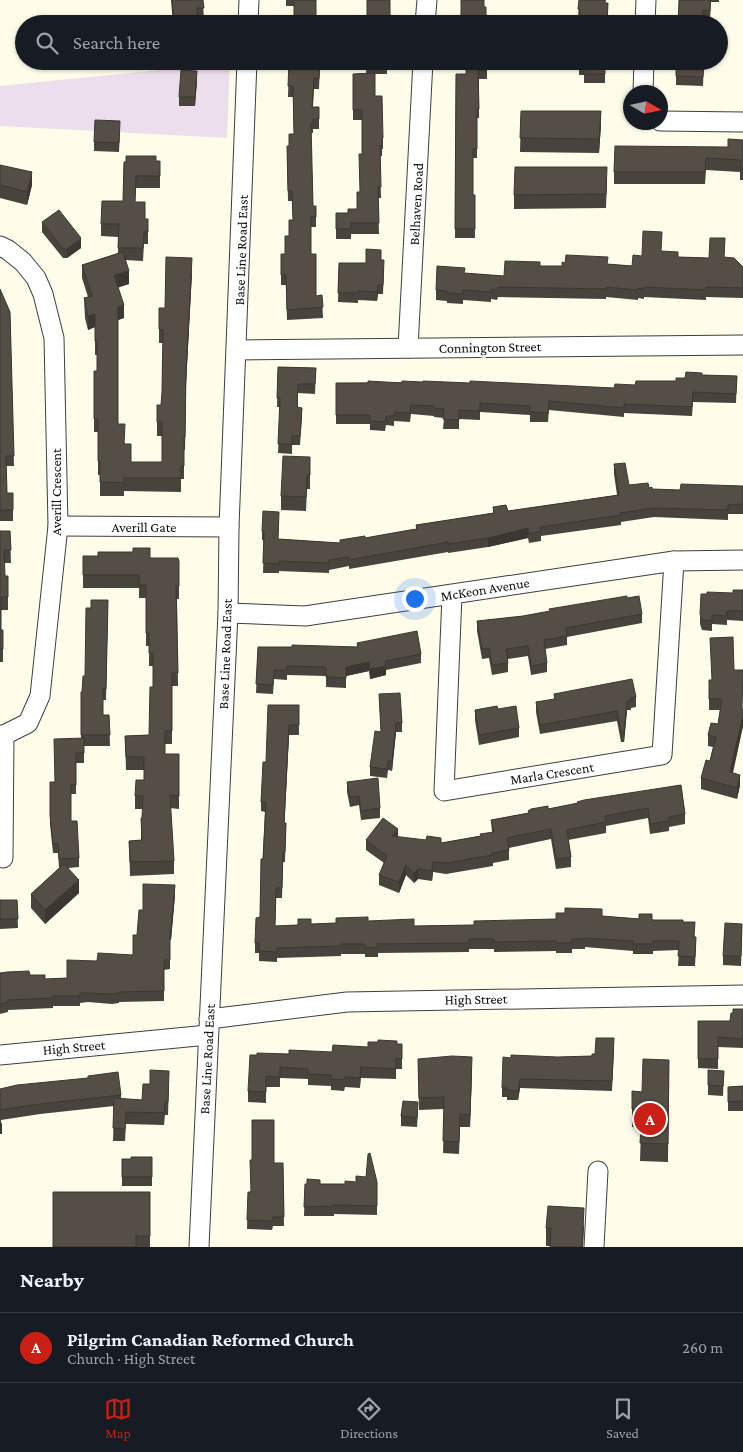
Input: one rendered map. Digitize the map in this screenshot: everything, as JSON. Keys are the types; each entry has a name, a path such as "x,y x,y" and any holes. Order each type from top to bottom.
{"street":[{"path":"248,15 249,0"},
{"path":"426,15 427,0"},
{"path":"645,15 646,0"},
{"name":"Base Line Road East","path":"199,1247 228,613 229,527 247,70"},
{"name":"Belhaven Road","path":"408,348 423,70"},
{"path":"642,85 643,70"},
{"path":"668,121 743,122"},
{"name":"Averill Crescent","path":"0,246 23,262 36,278 43,294 54,338 58,526 40,696 28,723 2,735"},
{"name":"Connington Street","path":"237,350 743,345"},
{"name":"Averill Gate","path":"58,526 229,527"},
{"name":"McKeon Avenue","path":"228,613 305,616 674,561 743,560"},
{"name":"Marla Crescent","path":"452,595 444,791 662,756 674,561"},
{"path":"2,735 3,858"},
{"name":"High Street","path":"0,1055 209,1027 347,1002 743,995"},
{"path":"594,1247 598,1171"}],"shaded area":[{"path":"160,70 230,70 227,138 0,126 0,86"}],"building":[{"path":"172,0 203,0 204,8 197,8 198,15 173,15"},
{"path":"294,0 316,0 316,15 294,15"},
{"path":"367,0 390,0 390,15 367,15"},
{"path":"461,0 484,0 486,15 461,15"},
{"path":"579,0 605,0 605,3 608,3 607,15 580,15 580,10 578,9"},
{"path":"679,0 710,0 710,11 703,10 703,15 678,15"},
{"path":"181,70 197,71 195,97 179,97"},
{"path":"289,70 320,70 319,79 314,78 312,107 319,107 319,119 313,119 313,123 311,123 313,206 316,206 316,217 311,217 311,254 316,254 316,296 322,295 323,307 287,310 286,275 281,275 281,254 285,254 285,236 289,236 289,220 293,220 292,191 288,191 287,146 289,146 289,134 294,134 293,86 288,86"},
{"path":"466,70 478,70 477,149 473,149 475,229 455,229 456,74 466,74"},
{"path":"584,70 605,70 605,74 584,74"},
{"path":"676,70 703,70 703,77 676,76"},
{"path":"375,73 375,96 382,96 383,138 382,146 380,146 381,187 378,187 379,223 351,223 351,229 336,229 336,213 348,213 348,209 357,209 357,192 360,192 359,154 362,154 362,110 353,110 353,74"},
{"path":"521,111 601,111 599,139 520,138"},
{"path":"95,120 120,121 119,143 94,142"},
{"path":"728,139 743,140 743,168 740,168 741,160 706,158 705,172 614,172 615,146 728,147"},
{"path":"126,156 156,156 156,161 160,161 160,176 136,176 135,202 145,202 145,219 148,219 148,232 144,232 143,248 118,248 119,224 101,224 102,201 123,201 124,162 126,162"},
{"path":"0,165 32,172 27,192 0,185"},
{"path":"515,167 607,167 606,194 514,195"},
{"path":"59,210 81,238 67,249 63,249 42,222"},
{"path":"643,231 662,232 661,251 678,252 678,257 709,258 710,238 725,238 724,257 734,258 743,267 743,288 706,287 706,290 644,287 644,289 638,288 638,290 606,287 606,289 498,287 497,290 491,289 491,292 463,290 463,294 436,290 437,266 465,268 464,273 504,276 505,261 540,262 540,266 562,266 562,262 565,263 566,255 608,257 607,264 632,266 633,255 642,256"},
{"path":"366,249 381,250 381,260 384,260 383,285 378,285 377,292 338,293 339,263 366,263"},
{"path":"123,252 129,271 114,275 124,305 118,307 118,424 125,424 124,444 131,444 131,462 162,462 162,422 157,422 157,405 161,405 162,392 163,330 159,329 159,308 165,308 166,257 192,258 186,371 184,466 181,466 181,478 124,478 124,483 100,482 98,419 94,419 94,371 97,371 95,314 88,316 85,305 84,298 92,296 82,265"},
{"path":"0,289 10,312 14,456 6,456 7,493 13,493 13,510 0,510"},
{"path":"278,367 316,368 315,384 298,384 297,407 302,408 300,436 292,436 292,444 278,444 280,398 277,398"},
{"path":"686,372 702,373 702,375 737,376 736,394 693,392 692,407 624,404 624,408 549,401 548,413 530,412 530,406 480,403 480,411 459,410 459,420 443,419 444,409 434,408 434,406 411,405 410,413 394,412 394,416 386,416 385,422 370,421 370,415 336,415 336,383 368,383 368,381 402,383 402,381 423,381 470,383 470,381 614,388 615,384 635,385 636,381 676,381 676,378 685,378"},
{"path":"283,456 310,457 310,475 307,475 306,497 281,496"},
{"path":"625,463 629,485 648,483 649,488 652,487 652,489 680,490 681,484 743,486 743,504 728,505 728,510 654,508 540,527 541,531 529,534 528,528 488,538 448,544 448,542 349,560 349,557 329,560 329,563 279,561 279,564 263,563 263,511 279,512 278,539 340,543 340,540 365,536 365,538 417,529 416,525 494,513 493,507 506,505 508,511 619,495 614,464"},
{"path":"0,531 10,531 11,550 4,550 5,576 8,576 8,597 1,597 3,649 0,649"},
{"path":"133,548 150,548 150,558 178,558 179,561 179,586 176,586 178,673 172,673 172,731 165,731 165,754 179,754 179,796 170,795 174,861 130,862 129,841 142,840 143,796 135,796 136,780 144,780 144,757 126,757 125,736 149,735 150,687 153,687 153,653 149,653 149,633 146,633 146,585 139,585 139,575 83,575 83,556 98,556 98,552 133,552"},
{"path":"733,590 743,590 743,611 727,611 727,616 712,615 712,621 702,620 700,614 701,594 707,594 707,592 733,593"},
{"path":"627,596 627,598 639,596 642,614 566,628 567,636 544,640 547,663 531,666 528,646 506,649 508,663 492,665 489,648 482,649 477,621 523,616 550,611 549,609"},
{"path":"91,600 108,600 106,689 103,689 103,715 109,715 110,735 81,735 81,692 83,676 85,676 86,608 91,608"},
{"path":"417,631 421,654 385,661 386,666 370,669 369,662 346,667 346,678 326,677 326,667 287,666 287,670 274,670 273,685 256,684 258,647 292,647 292,645 358,647 357,643"},
{"path":"733,637 734,670 743,670 743,715 730,772 740,775 737,788 701,778 706,760 710,761 716,737 708,735 711,723 718,724 722,699 709,699 709,680 712,680 710,638"},
{"path":"632,679 636,697 631,698 631,701 627,701 624,732 621,732 617,711 540,725 536,702 555,699 554,694"},
{"path":"400,693 402,723 396,723 392,761 388,761 387,769 370,767 375,731 381,732 379,694"},
{"path":"268,705 299,705 299,725 289,725 284,823 286,823 285,852 283,852 282,888 276,888 275,926 298,925 298,919 311,919 311,924 336,923 336,918 368,917 368,921 414,919 414,926 474,925 474,921 556,919 556,913 565,913 565,908 602,909 602,916 639,919 639,914 652,914 652,920 695,922 695,957 678,956 679,941 653,941 653,944 633,944 633,941 585,938 572,939 572,943 556,943 556,941 494,942 494,939 469,939 469,943 377,944 378,947 365,948 365,944 341,944 341,946 277,948 277,952 259,951 259,943 255,943 256,918 260,917 261,859 263,859 266,802 261,802 263,762 266,762"},
{"path":"497,706 498,709 516,706 519,728 479,735 475,710"},
{"path":"84,738 84,753 76,753 76,785 71,785 71,821 77,821 79,858 59,859 58,843 53,844 50,815 50,782 55,782 54,739"},
{"path":"378,778 380,808 361,811 359,796 350,797 347,782"},
{"path":"681,785 685,814 669,817 669,821 650,824 648,808 605,816 606,822 567,830 571,857 556,859 551,829 507,838 509,850 492,853 493,855 446,863 433,862 432,871 418,869 414,873 406,865 399,882 379,875 387,856 366,840 383,818 398,829 392,836 426,840 427,836 441,838 441,843 494,832 491,820 529,813 528,811 531,809 548,806 548,809 584,800"},
{"path":"64,864 79,880 45,910 31,894"},
{"path":"143,884 175,885 170,930 170,960 164,960 164,991 119,992 112,994 80,993 80,996 8,1000 8,1002 0,1004 0,973 29,971 30,975 45,975 45,979 67,978 67,960 97,961 98,953 133,955 133,935 137,935 139,910 143,910"},
{"path":"0,900 17,900 18,919 0,919"},
{"path":"725,923 742,924 741,956 723,956"},
{"path":"733,1009 743,1009 743,1039 718,1037 718,1059 698,1059 698,1021 730,1021"},
{"path":"596,1038 614,1038 612,1081 520,1079 518,1091 502,1088 503,1057 511,1058 511,1055 592,1056 592,1054 595,1054"},
{"path":"378,1040 397,1041 397,1044 402,1044 402,1059 396,1059 396,1069 361,1067 360,1078 345,1077 344,1080 331,1079 331,1075 308,1074 308,1069 280,1067 280,1077 266,1076 266,1092 248,1091 250,1055 257,1055 257,1053 289,1054 289,1050 332,1052 333,1045 368,1047 368,1042 378,1042"},
{"path":"452,1056 472,1057 470,1115 460,1114 459,1142 443,1141 444,1097 419,1098 418,1059"},
{"path":"643,1059 669,1060 668,1144 640,1143 642,1109 632,1109 632,1091 642,1092"},
{"path":"150,1070 169,1071 168,1102 165,1102 164,1113 126,1112 125,1129 113,1128 114,1098 142,1100 143,1084 150,1084"},
{"path":"708,1070 724,1071 723,1086 708,1085"},
{"path":"118,1072 121,1095 0,1110 0,1089 17,1085 88,1078 88,1076"},
{"path":"743,1086 743,1101 728,1102 728,1087"},
{"path":"403,1101 418,1102 417,1118 401,1116"},
{"path":"252,1120 274,1120 274,1163 283,1163 284,1217 273,1217 272,1221 247,1220 248,1192 251,1192"},
{"path":"370,1153 377,1182 377,1206 334,1205 304,1207 307,1179 320,1180 320,1184 345,1184 345,1181 356,1182 356,1176 366,1177 368,1154"},
{"path":"131,1157 152,1157 152,1177 122,1177 122,1159 131,1159"},
{"path":"53,1192 150,1192 150,1236 136,1236 136,1247 53,1247"},
{"path":"548,1206 584,1208 582,1247 550,1247 551,1228 546,1228"}],"place":[{"name":"Pilgrim Canadian Reformed Church","path":"650,1119"}]}
